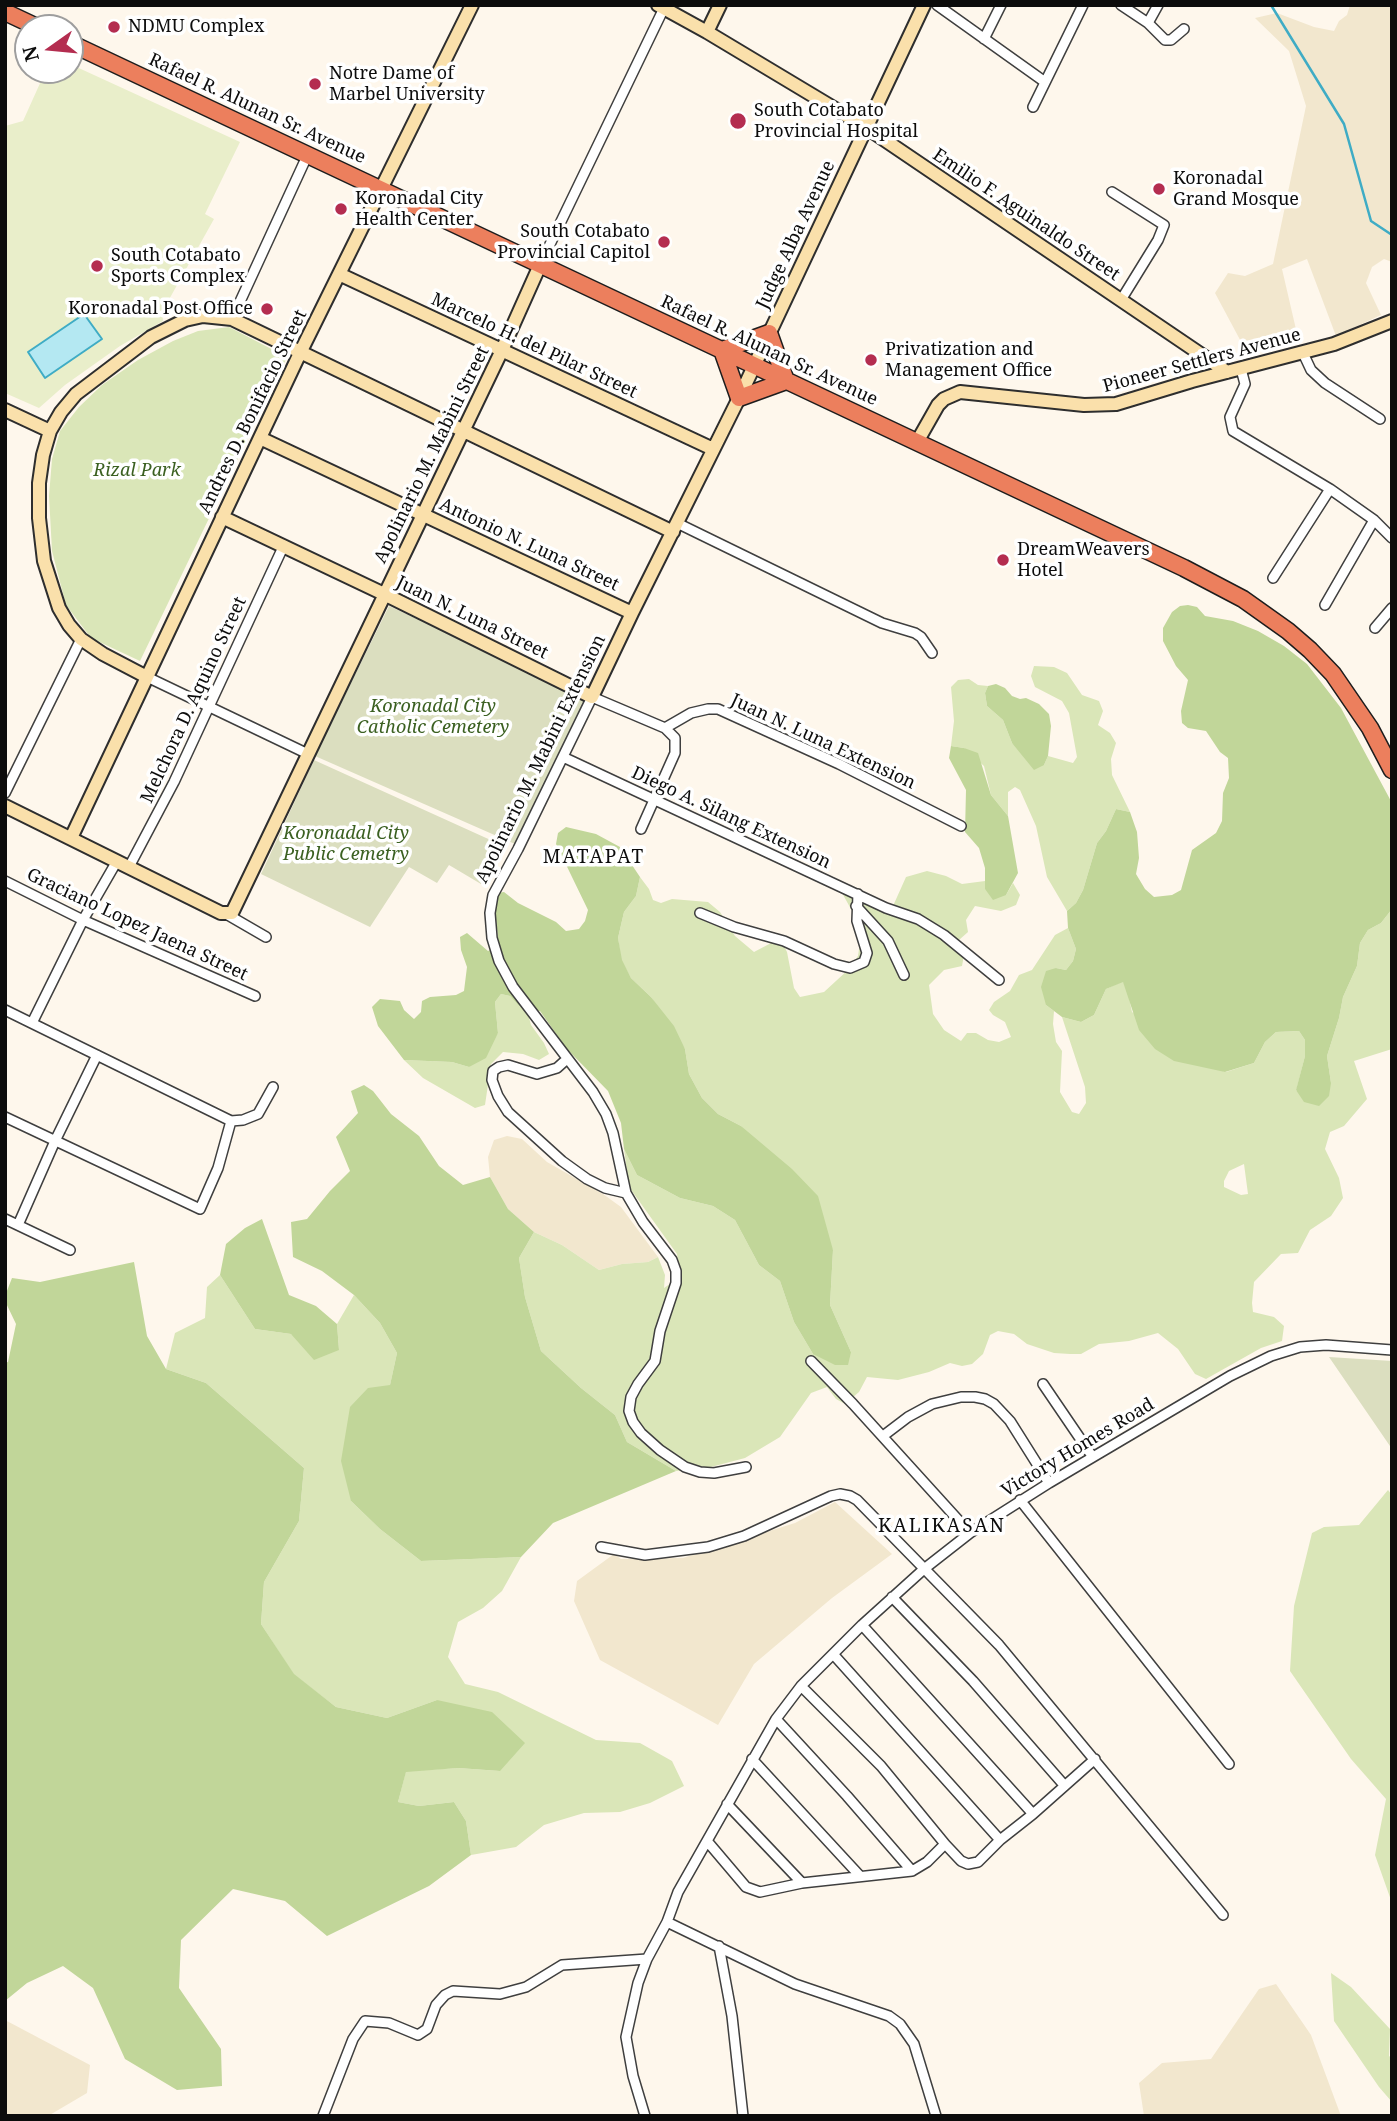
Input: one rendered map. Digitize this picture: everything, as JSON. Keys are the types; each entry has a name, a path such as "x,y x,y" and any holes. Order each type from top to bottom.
{"highway":[{"name":"Rafael R. Alunan Sr. Avenue","path":"84,50 1184,568 1254,606 1310,650 1333,674 1370,728 1392,769"},
{"path":"769,333 786,381 739,398 722,350 769,333"}],"street":[{"name":"Andres D. Bonifacio Street","path":"71,838 145,676 300,353 472,5"},
{"path":"706,32 720,5"},
{"name":"Judge Alba Avenue","path":"754,366 923,5"},
{"path":"937,5 1045,82"},
{"path":"984,38 1001,5"},
{"path":"1033,107 1083,5"},
{"path":"1121,5 1165,40 1171,40 1184,29"},
{"path":"1147,23 1158,5"},
{"name":"Emilio F. Aguinaldo Street","path":"661,7 867,128 1227,372"},
{"name":"Apolinario M. Mabini Street","path":"228,915 234,910 502,350 661,7"},
{"path":"232,319 309,154"},
{"path":"1112,192 1164,225 1158,240 1121,300"},
{"name":"Marcelo H. del Pilar Street","path":"340,274 713,449"},
{"path":"308,754 145,676 81,639 59,608 44,561 39,518 39,483 50,431 61,412 76,394 104,370 164,329 203,316 232,319 462,430 882,622 915,633 932,653"},
{"name":"Pioneer Settlers Avenue","path":"917,442 938,405 944,399 960,392 1116,404 1303,353 1358,336 1392,321"},
{"path":"1303,353 1311,370 1325,383 1380,419"},
{"name":"Apolinario M. Mabini Extension","path":"746,1467 714,1474 685,1467 641,1433 633,1422 629,1410 631,1397 655,1361 662,1323 676,1283 672,1261 643,1222 626,1193 613,1133 606,1114 568,1059 541,1026 499,961 492,938 491,913 497,886 518,849 754,366"},
{"path":"1241,369 1245,384 1230,417 1234,430 1330,489 1374,520 1392,538"},
{"path":"5,410 50,431"},
{"name":"Antonio N. Luna Street","path":"260,438 632,613"},
{"path":"1273,578 1330,489"},
{"name":"Juan N. Luna Street","path":"222,517 592,697"},
{"path":"1325,605 1374,520"},
{"name":"Melchora D. Aquino Street","path":"129,867 174,782 284,545"},
{"path":"1375,628 1392,608"},
{"path":"5,793 81,639"},
{"path":"592,697 665,728 671,733 676,745 641,829"},
{"name":"Juan N. Luna Extension","path":"665,728 691,713 718,709 839,764 961,826"},
{"name":"Diego A. Silang Extension","path":"563,757 886,908 932,926 999,980"},
{"path":"5,806 228,915 266,937"},
{"path":"32,1023 83,920 117,861"},
{"name":"Graciano Lopez Jaena Street","path":"5,881 83,920 255,996"},
{"path":"701,913 784,941 834,964 850,968 864,962 867,953 857,921 858,894"},
{"path":"856,906 888,941 904,975"},
{"path":"5,1010 231,1121 258,1114 272,1087"},
{"path":"18,1225 97,1055"},
{"path":"568,1059 557,1068 537,1073 508,1065 499,1067 492,1080 498,1096 508,1112 562,1161 605,1188 626,1193"},
{"path":"5,1117 200,1209 218,1168 231,1121"},
{"path":"5,1219 70,1250"},
{"name":"Victory Homes Road","path":"645,2116 633,2076 626,2037 632,2004 648,1959 667,1922 672,1904 706,1841 776,1718 801,1686 892,1597 970,1533 1092,1456 1230,1376 1284,1351 1311,1346 1392,1350"},
{"path":"811,1361 970,1533"},
{"path":"1043,1384 1092,1456"},
{"path":"883,1436 908,1417 932,1404 975,1396 994,1404 1010,1422 1049,1483"},
{"path":"601,1548 645,1555 708,1547 757,1531 839,1493 857,1500 999,1645 1223,1915"},
{"path":"1020,1500 1229,1764"},
{"path":"892,1597 974,1681 1064,1785"},
{"path":"862,1625 1034,1814"},
{"path":"833,1654 1000,1840"},
{"path":"801,1686 881,1766 961,1861 978,1862 1095,1759"},
{"path":"776,1718 912,1871"},
{"path":"752,1759 860,1876"},
{"path":"727,1804 802,1883"},
{"path":"706,1841 750,1890 760,1892 802,1883 912,1871 945,1844"},
{"path":"667,1922 794,1984 876,2010 895,2020 914,2043 936,2116"},
{"path":"719,1946 732,2016 743,2116"},
{"path":"323,2116 354,2039 365,2021 389,2023 418,2035 427,2029 436,2005 445,1995 453,1992 500,1994 526,1987 562,1965 648,1959"}],"shaded area":[{"path":"1350,5 1392,5 1392,262 1384,259 1372,267 1366,283 1381,315 1336,336 1307,259 1282,269 1298,338 1246,351 1215,293 1228,273 1245,276 1273,264 1306,106 1289,51 1255,18 1277,13 1314,27 1334,31 1339,21 1347,15"},
{"path":"507,1136 522,1139 547,1162 621,1207 658,1257 648,1262 622,1264 599,1270 562,1245 534,1232 508,1209 490,1177 488,1157 494,1140"},
{"path":"835,1502 892,1554 832,1598 754,1664 718,1725 600,1660 574,1601 577,1581 614,1554 621,1559 683,1558 795,1523"},
{"path":"1276,1984 1311,2035 1341,2116 1144,2116 1139,2083 1162,2063 1211,2059 1259,1989"},
{"path":"5,2020 90,2065 87,2093 48,2116 5,2116"}],"green space":[{"name":"South Cotabato Sports Complex","path":"84,70 240,142 205,214 214,219 162,312 163,321 120,346 65,385 39,408 5,393 5,126 23,121 40,84 84,84"},
{"name":"Rizal Park","path":"229,327 287,357 140,661 91,638 66,605 52,551 49,496 52,459 60,431 79,407 102,385 138,360 173,341 198,331"},
{"name":"Koronadal City Catholic Cemetery","path":"389,606 588,698 515,844 315,756"},
{"path":"1180,606 1197,607 1205,616 1233,621 1258,631 1307,664 1341,708 1392,803 1392,909 1381,923 1368,930 1360,943 1357,966 1343,997 1327,1056 1331,1083 1329,1096 1319,1106 1304,1102 1296,1090 1305,1056 1305,1040 1299,1031 1276,1032 1265,1042 1254,1063 1225,1072 1174,1061 1155,1049 1139,1030 1123,982 1106,989 1094,1015 1081,1022 1062,1017 1046,1005 1041,987 1046,971 1056,968 1066,970 1073,961 1076,949 1068,928 1067,911 1076,903 1083,890 1097,843 1116,809 1130,812 1137,832 1139,858 1136,874 1145,889 1154,897 1172,895 1181,890 1192,850 1216,833 1222,821 1223,793 1229,778 1228,758 1220,752 1206,731 1188,728 1182,723 1181,711 1188,680 1176,666 1163,641 1163,628 1172,612"},
{"path":"1034,666 1054,667 1067,673 1082,695 1099,701 1103,711 1098,725 1110,733 1116,743 1111,759 1112,775 1130,812 1116,809 1097,843 1083,890 1076,903 1067,911 1047,877 1036,826 1020,790 1015,787 1008,792 1008,816 991,795 984,766 964,748 951,746 954,721 951,687 958,680 969,679 978,685 988,686 985,693 987,706 1003,720 1012,743 1044,765 1048,756 1073,763 1077,757 1069,713 1062,701 1035,687 1031,676"},
{"path":"996,684 1005,688 1012,696 1039,704 1049,714 1051,726 1048,756 1044,765 1034,770 1012,743 1003,720 987,706 985,693 988,686"},
{"path":"951,746 978,753 991,795 1008,816 1018,873 1006,895 993,900 985,889 985,868 979,848 965,832 966,790 949,758"},
{"name":"Koronadal City Public Cemetry","path":"314,760 506,847 481,884 449,865 437,883 409,867 370,927 261,874"},
{"path":"566,827 596,834 620,847 640,877 636,896 624,912 618,938 622,960 631,978 651,997 674,1026 685,1049 689,1074 702,1098 718,1114 741,1126 792,1169 818,1196 833,1250 830,1305 851,1352 848,1365 835,1365 813,1354 794,1322 780,1281 759,1265 735,1220 713,1206 680,1198 637,1175 624,1149 621,1123 608,1091 566,1048 540,1011 527,1010 510,996 501,994 495,1002 498,1033 486,1058 469,1067 452,1062 404,1060 378,1026 372,1007 380,999 400,1001 404,1010 414,1019 421,1012 422,1001 464,991 467,967 460,937 467,933 488,951 499,946 495,910 497,893 504,892 518,903 556,922 566,931 579,929 588,910 556,844 558,833"},
{"path":"927,871 962,884 985,881 985,889 1006,895 1013,883 1020,895 1016,905 1001,911 975,906 966,920 968,932 959,940 964,955 962,966 944,970 929,985 933,1014 944,1030 961,1041 967,1033 976,1033 988,1040 999,1042 1011,1037 1005,1022 989,1010 994,1002 1010,991 1019,975 1032,970 1055,935 1068,928 1076,949 1073,961 1066,970 1056,968 1046,1005 1054,1011 1056,1042 1062,1051 1060,1092 1072,1112 1079,1114 1086,1103 1085,1087 1062,1017 1081,1022 1094,1015 1106,989 1123,981 1132,1012 1210,1067 1226,1072 1254,1063 1265,1042 1276,1032 1299,1031 1305,1040 1305,1056 1296,1091 1331,1083 1327,1056 1343,997 1357,966 1360,943 1368,930 1381,923 1392,909 1392,1049 1354,1061 1367,1099 1344,1126 1330,1132 1325,1149 1339,1178 1343,1198 1331,1216 1310,1230 1298,1253 1281,1254 1254,1282 1253,1312 1274,1317 1284,1326 1282,1341 1261,1348 1206,1379 1195,1374 1178,1349 1158,1333 1129,1341 1099,1344 1081,1354 1070,1354 1054,1353 1027,1344 1014,1334 998,1331 990,1335 983,1354 972,1364 962,1366 950,1363 898,1380 867,1377 859,1392 845,1404 836,1399 827,1387 811,1393 780,1437 745,1458 707,1468 676,1471 627,1442 615,1415 541,1351 525,1297 519,1258 534,1232 562,1245 599,1270 622,1264 648,1262 658,1257 665,1275 664,1288 680,1277 677,1254 629,1187 624,1149 637,1175 680,1198 713,1206 735,1220 759,1265 780,1281 794,1322 813,1354 851,1352 830,1305 833,1250 741,1126 718,1114 702,1098 689,1074 685,1049 651,997 631,978 621,960 618,938 624,912 636,896 640,877 653,900 661,903 672,899 708,902 720,912 735,936 754,952 773,942 783,944 794,988 800,997 824,992 849,969 858,956 862,929 836,882 893,906 906,877","holes":["1244,1164 1248,1194 1241,1195 1224,1187 1229,1171"]},
{"path":"501,994 510,996 527,1010 531,1025 549,1054 539,1060 523,1054 503,1052 491,1064 485,1105 475,1108 423,1078 404,1060 452,1062 469,1067 498,1033 495,1002"},
{"path":"364,1085 373,1091 391,1114 419,1136 439,1166 463,1185 490,1177 508,1209 534,1232 519,1258 525,1297 541,1351 615,1415 627,1442 676,1471 553,1523 521,1557 421,1561 380,1529 351,1501 341,1461 350,1407 368,1388 390,1385 397,1353 380,1323 354,1295 322,1271 293,1257 291,1222 307,1219 350,1171 336,1137 358,1113 351,1091"},
{"path":"262,1219 289,1295 316,1306 337,1324 339,1350 314,1360 291,1334 255,1329 220,1275 226,1244 245,1228"},
{"path":"134,1262 147,1336 166,1369 206,1383 304,1468 299,1521 264,1582 261,1624 294,1674 336,1707 387,1718 437,1700 492,1712 525,1743 500,1771 458,1768 406,1772 398,1802 419,1806 454,1802 466,1821 471,1855 429,1886 327,1936 285,1901 233,1889 181,1940 179,1988 221,2049 222,2086 177,2090 125,2059 93,1988 63,1966 27,1983 5,2001 5,1363 8,1362 16,1324 5,1296 12,1278 40,1282"},
{"path":"220,1275 255,1329 291,1334 339,1350 337,1324 354,1295 380,1323 397,1353 390,1385 351,1501 380,1529 421,1561 521,1557 502,1591 483,1608 458,1622 448,1657 465,1684 498,1692 596,1740 640,1743 672,1761 684,1786 650,1803 620,1812 584,1813 544,1825 516,1847 471,1855 466,1821 454,1802 419,1806 398,1802 406,1771 458,1768 500,1771 437,1700 387,1718 336,1707 294,1675 261,1624 264,1582 299,1521 304,1468 206,1383 166,1369 175,1333 205,1318 207,1287"},
{"path":"1329,1357 1392,1361 1392,1449"},
{"path":"1388,1490 1392,1495 1392,1903 1375,1855 1386,1799 1351,1759 1290,1671 1294,1606 1312,1533 1324,1527 1359,1525"},
{"path":"1331,1973 1351,1987 1390,2029 1392,2102 1334,2021"}],"water":[{"path":"84,314 102,339 45,378 28,352"}],"waterway":[{"path":"1271,5 1344,124 1371,221 1392,235"}],"place":[{"name":"NDMU Complex","path":"114,27"},
{"name":"Notre Dame of Marbel University","path":"315,84"},
{"name":"South Cotabato Provincial Hospital","path":"738,121"},
{"name":"Koronadal Grand Mosque","path":"1159,189"},
{"name":"Koronadal City Health Center","path":"341,209"},
{"name":"South Cotabato Provincial Capitol","path":"664,242"},
{"name":"South Cotabato Sports Complex","path":"97,266"},
{"name":"Koronadal Post Office","path":"267,309"},
{"name":"Privatization and Management Office","path":"871,360"},
{"name":"DreamWeavers Hotel","path":"1003,560"}],"district":[{"name":"MATAPAT","path":"594,858"},
{"name":"KALIKASAN","path":"942,1527"}]}
